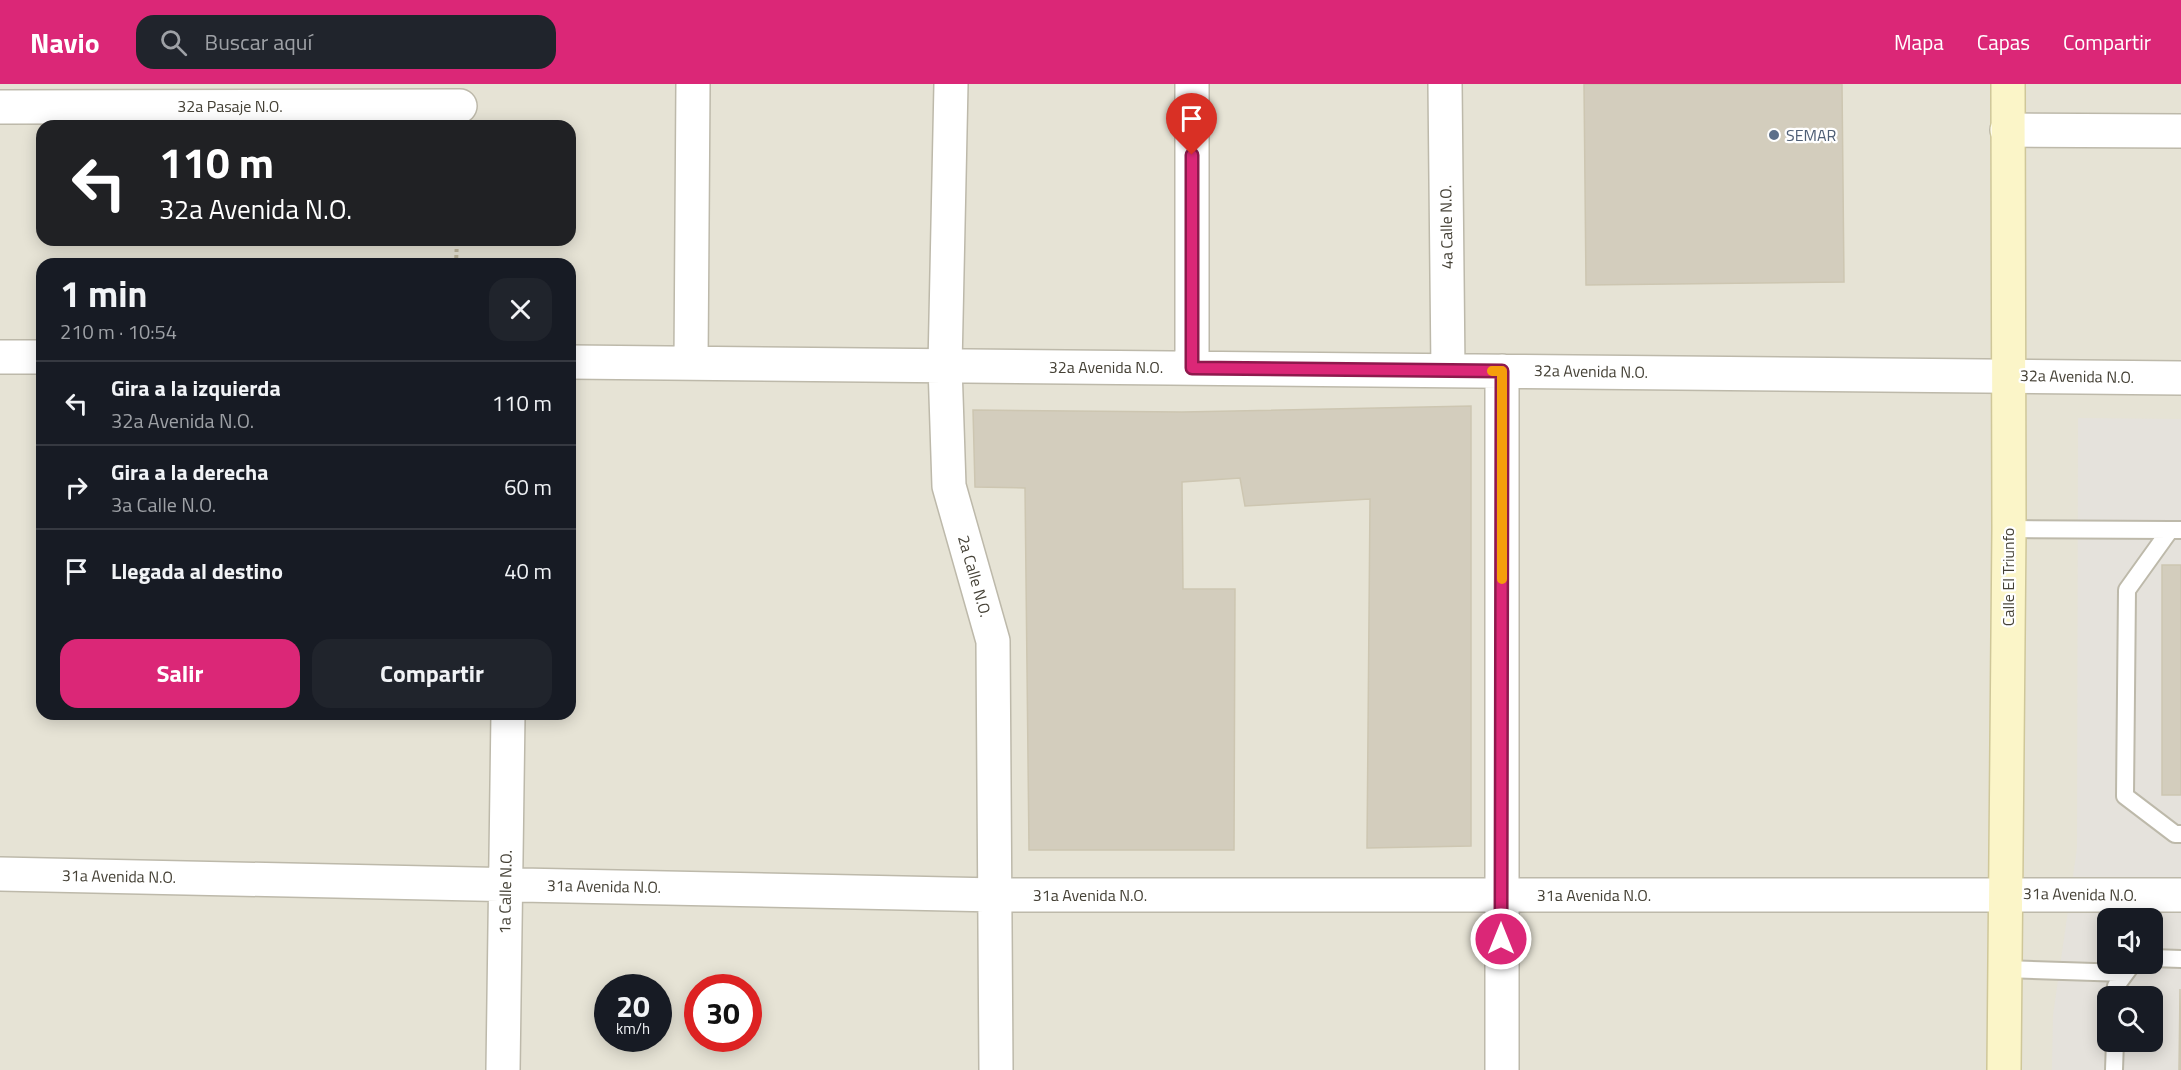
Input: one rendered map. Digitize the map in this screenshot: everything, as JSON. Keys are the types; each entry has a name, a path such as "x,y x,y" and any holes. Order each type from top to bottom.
{"main road":[{"name":"Calle El Triunfo","path":"2004,1070 2007,893 2008,84"}],"street":[{"path":"691,363 693,84"},
{"name":"2a Calle N.O.","path":"951,84 945,366 949,486 993,641 996,1070"},
{"path":"1192,84 1192,368"},
{"name":"4a Calle N.O.","path":"1445,84 1448,370"},
{"name":"32a Pasaje N.O.","path":"0,106 460,106"},
{"path":"2007,130 2181,131"},
{"path":"0,357 36,357"},
{"name":"32a Avenida N.O.","path":"576,362 2181,378"},
{"path":"1502,371 1502,1070"},
{"name":"1a Calle N.O.","path":"503,1070 508,720"},
{"name":"31a Avenida N.O.","path":"0,874 996,895 2007,893 2181,895"}],"lane":[{"path":"2008,529 2176,530"},
{"path":"2176,530 2127,590 2125,796 2175,834 2181,834"},
{"path":"2163,958 2181,959"},
{"path":"2005,969 2097,968"},
{"path":"2114,1070 2115,1052"}],"shaded area":[{"path":"0,84 2181,84 2181,1070 0,1070"},
{"path":"2078,418 2181,419 2181,1070 2052,1070 2053,1015 2077,848"}],"building":[{"path":"1584,84 1842,84 1844,282 1586,285"},
{"path":"1471,406 1471,846 1367,848 1370,499 1245,506 1240,478 1182,482 1183,589 1235,589 1234,850 1029,850 1025,488 975,487 973,410 1182,412"},
{"path":"2162,565 2181,565 2181,795 2162,795"},
{"path":"2180,989 2181,1070 2179,1070"}],"slow traffic":[{"path":"1492,371 1502,371 1502,579"}],"place":[{"name":"SEMAR","path":"1774,135"}],"route":[{"path":"1192,155 1192,368 1502,371 1501,939"}]}
